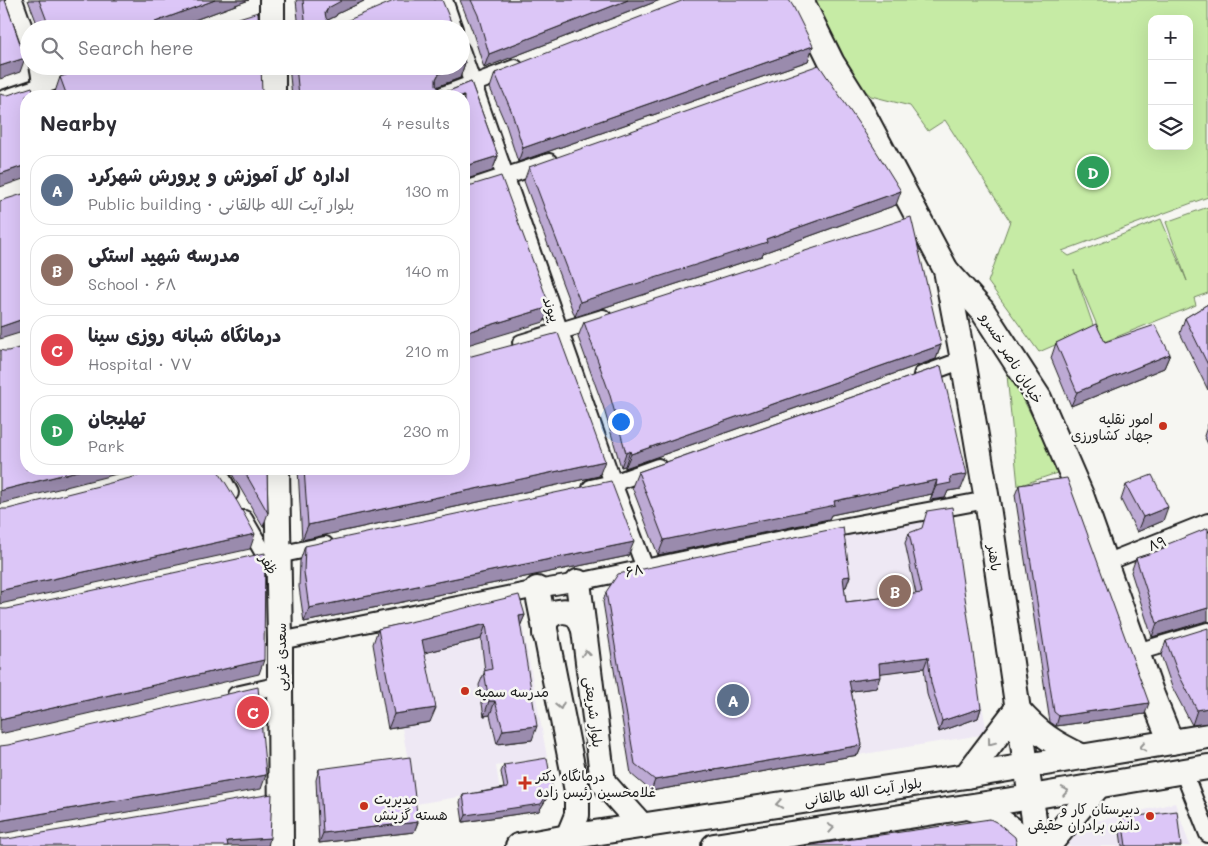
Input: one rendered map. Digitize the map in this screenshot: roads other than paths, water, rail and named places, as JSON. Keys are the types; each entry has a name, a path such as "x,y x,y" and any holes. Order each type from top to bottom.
{"main road":[{"name":"خیابان ناصر خسرو","path":"801,0 823,66 859,106 908,220 946,270 982,310 1039,398 1081,495 1152,695 1171,742"},
{"path":"273,75 273,90"},
{"name":"باهنر","path":"946,270 987,500 1038,846"},
{"name":"سعدی غربی","path":"277,475 271,555 278,580 280,685 271,797 281,844"},
{"name":"بلوار شریعتی","path":"578,582 603,782"},
{"path":"537,589 577,791 575,839"},
{"path":"545,634 545,624 548,618 560,611 571,613 579,618 583,627"},
{"path":"966,776 1018,708 1032,726 1046,737 1083,757"},
{"name":"بلوار آیت الله طالقانی","path":"518,846 575,839 614,838 642,826 966,776 1208,736"},
{"path":"714,846 1208,767"},
{"path":"577,791 588,799 594,799 600,795 603,789 603,782"},
{"path":"603,782 642,826"},
{"path":"1048,846 1099,785"},
{"path":"967,806 984,812 1007,824 1030,846"}],"street":[{"path":"0,5 14,0 21,20"},
{"path":"444,0 451,20"},
{"path":"456,90 527,63"},
{"path":"39,75 41,90"},
{"path":"43,90 79,75"},
{"name":"پیوند","path":"470,75 644,568"},
{"path":"0,100 20,96"},
{"path":"470,188 562,157"},
{"path":"503,348 622,312"},
{"path":"906,380 963,360"},
{"path":"577,491 613,483 668,464"},
{"name":"ظفر","path":"221,475 271,555"},
{"name":"۶۸","path":"280,641 578,582 831,529 987,500"},
{"name":"۸۹","path":"1106,563 1208,522"},
{"path":"245,560 336,542"},
{"path":"1137,652 1208,631"},
{"path":"222,699 280,685"},
{"path":"1183,771 1208,834"}],"place":[{"name":"تهلیجان","path":"1093,172"},
{"name":"امور نقلیه جهاد کشاورزی","path":"1163,426"},
{"name":"مدرسه شهید استکی","path":"895,591"},
{"name":"مدرسه سمیه","path":"465,691"},
{"name":"اداره کل آموزش و پرورش شهرکرد","path":"733,700"},
{"name":"درمانگاه شبانه روزی سینا","path":"253,712"},
{"name":"درمانگاه دکتر غلامحسین رئیس زاده","path":"525,783"},
{"name":"مدیریت هسته گزینش","path":"364,806"},
{"name":"دبیرستان کار و دانش برادران حقیقی","path":"1150,816"}]}
